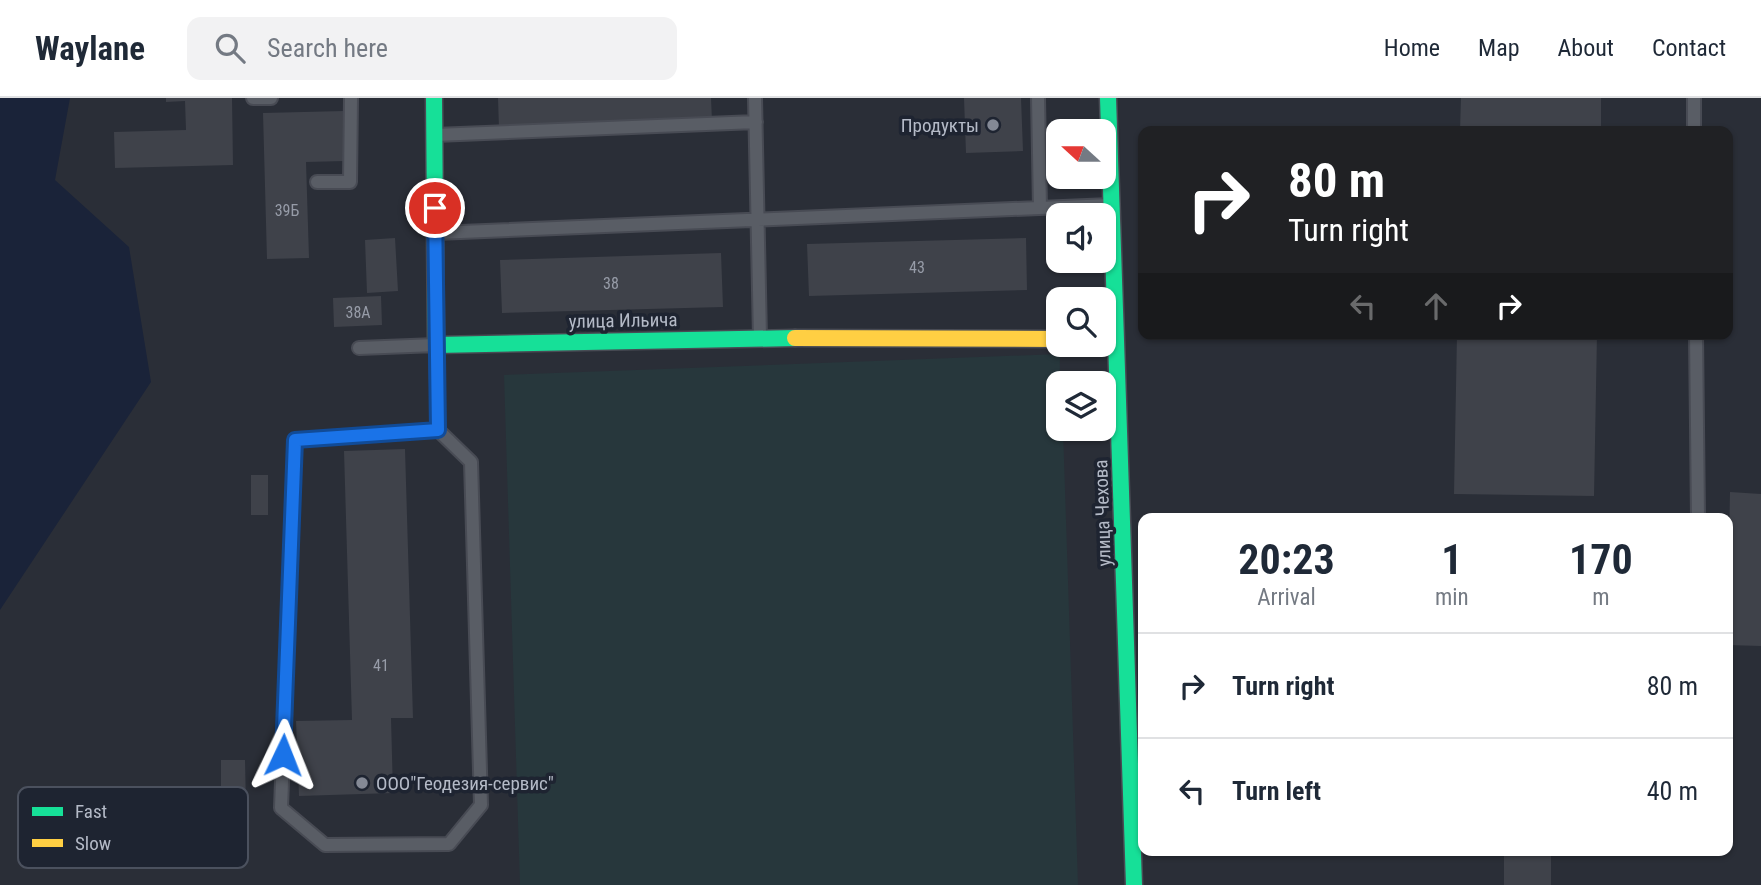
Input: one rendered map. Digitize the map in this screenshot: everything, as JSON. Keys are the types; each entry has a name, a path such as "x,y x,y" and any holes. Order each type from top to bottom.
{"street":[{"path":"433,98 436,345"},
{"name":"улица Чехова","path":"1108,98 1112,203"},
{"name":"улица Чехова","path":"1114,273 1134,885"},
{"name":"улица Ильича","path":"436,345 760,338 1046,339"}],"lane":[{"path":"253,98 271,98"},
{"path":"317,181 350,182 351,98"},
{"path":"755,98 760,338"},
{"path":"1038,98 1040,208"},
{"path":"1694,98 1694,126"},
{"path":"435,135 756,122"},
{"path":"435,233 1046,208"},
{"path":"1696,340 1698,513"},
{"path":"359,348 436,345 438,430 471,462 481,805 449,844 325,845 281,808 295,440 438,430"}],"shaded area":[{"path":"1046,355 1046,357 1060,357 1060,371 1046,371 1046,441 1063,441 1078,885 520,885 504,375"}],"water":[{"path":"0,98 70,98 55,180 129,247 151,382 0,610"}],"building":[{"path":"166,98 232,98 233,165 115,168 114,132 186,130 185,101 166,102"},
{"path":"498,98 711,98 712,121 499,129"},
{"name":"Продукты","path":"964,98 1021,98 1023,151 966,153"},
{"path":"1461,98 1601,98 1601,126 1460,126"},
{"path":"344,111 345,161 306,162 309,258 267,259 263,113"},
{"path":"395,238 398,291 367,293 365,240"},
{"path":"1026,238 1027,290 809,296 807,244"},
{"path":"721,253 723,307 502,313 500,260"},
{"path":"381,296 382,325 334,327 333,298"},
{"path":"1457,340 1597,340 1594,496 1454,494"},
{"path":"405,449 413,718 391,718 393,793 299,796 296,721 352,720 344,451"},
{"path":"251,475 268,475 268,515 251,515"},
{"path":"1730,492 1761,494 1761,646 1733,645 1733,513 1730,513"},
{"path":"221,760 245,760 246,787 221,787"},
{"path":"1504,856 1551,856 1551,885 1504,885"}],"traffic: fast":[{"path":"434,98 436,345 795,338"},
{"path":"1108,98 1134,885"}],"traffic: slow":[{"path":"795,338 1046,339"}],"place":[{"name":"Продукты","path":"993,125"},
{"name":"ООО\"Геодезия-сервис\"","path":"362,783"}],"route":[{"path":"283,755 295,440 438,430 435,208"}]}
